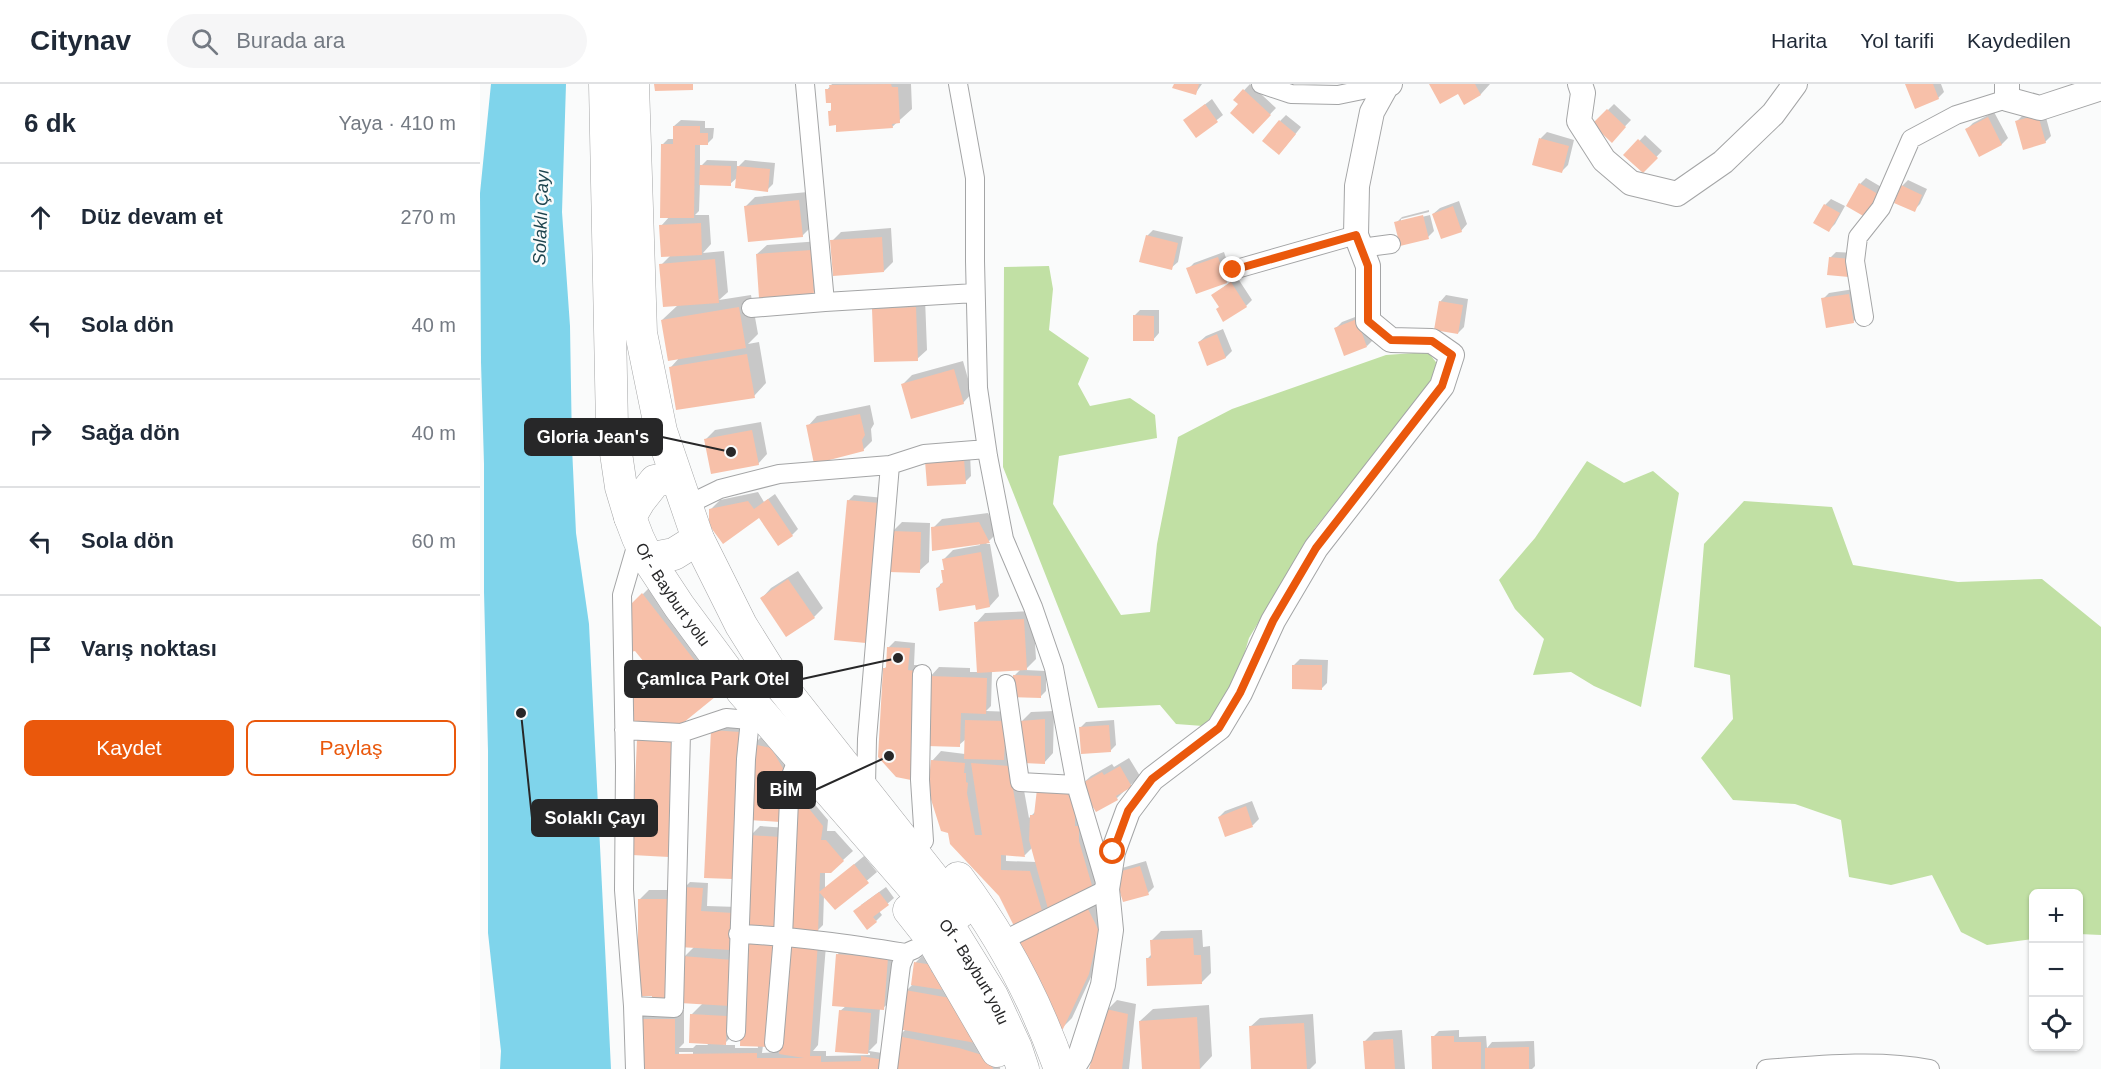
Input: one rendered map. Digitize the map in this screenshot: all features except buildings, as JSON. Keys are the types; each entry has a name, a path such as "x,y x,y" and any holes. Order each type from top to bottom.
{"highway":[{"name":"Of - Bayburt yolu","path":"605,84 612,417 621,487 639,538 755,716 799,755 960,941 992,996 1023,1069"},
{"name":"Of - Bayburt yolu","path":"633,84 641,333 661,431 698,539 753,647 793,703 936,879 968,923 1003,979 1042,1069"},
{"path":"675,477 655,481 640,500 639,538 674,554 698,539"},
{"path":"836,758 924,841 958,878 1000,942 1035,1006 1060,1069"},
{"path":"851,817 856,838 919,946 996,1048 1004,1069"}],"street":[{"path":"805,84 825,302"},
{"path":"958,84 975,177 978,388 987,449 1004,539 1033,607 1054,668 1076,785 1107,889 1111,930 1103,985 1080,1056 1072,1069"},
{"path":"1261,84 1291,93 1338,95 1388,85"},
{"path":"1580,84 1583,93 1579,121 1604,160 1631,183 1677,194 1732,154 1773,114 1795,84"},
{"path":"1107,889 1113,852 1128,811 1152,779 1219,728 1240,693 1273,621 1316,548 1442,386 1452,355 1432,341 1391,340 1368,321 1368,266 1358,242 1357,186 1372,112 1388,85"},
{"path":"1864,317 1855,261 1858,237 1881,208 1911,138 2007,92 2040,108 2101,88"},
{"path":"1233,270 1358,242 1391,244"},
{"path":"751,308 975,293"},
{"path":"685,506 720,489 779,474 890,465 924,454 987,449"},
{"path":"866,785 867,739 890,465"},
{"path":"635,1069 633,1005 624,890 622,595 639,538"},
{"path":"922,674 920,780 924,841"},
{"path":"1006,684 1020,782 1076,785"},
{"path":"624,730 681,733 726,718 755,716 746,759 736,1032"},
{"path":"633,1005 675,1008 681,733"},
{"path":"774,1043 783,936 790,778 799,755"},
{"path":"1000,942 1107,889"},
{"path":"738,934 919,946"},
{"path":"888,1069 901,965 919,946"},
{"path":"1766,1069 1817,1065 1906,1064 1930,1069"}],"green space":[{"path":"1049,266 1053,289 1049,330 1089,358 1078,384 1090,406 1130,398 1155,415 1157,438 1059,456 1053,504 1121,615 1150,612 1157,544 1178,437 1232,409 1386,355 1428,352 1439,366 1426,390 1315,528 1249,638 1232,695 1203,726 1176,724 1160,705 1098,708 1003,467 1004,267"},
{"path":"1587,461 1624,483 1653,471 1679,493 1641,707 1594,686 1571,672 1533,675 1544,639 1515,609 1499,580 1535,538"},
{"path":"1744,501 1832,507 1853,565 1958,582 2042,579 2101,627 2101,935 2083,934 2083,889 2029,889 2029,940 1987,945 1961,932 1932,875 1891,885 1849,877 1841,820 1795,804 1733,800 1701,758 1733,719 1730,675 1694,667 1704,544"}],"water":[{"path":"491,84 566,84 562,212 570,326 572,447 576,533 589,624 611,1069 500,1069 501,1051 488,933 488,751 481,362 480,193"}],"place":[{"name":"Gloria Jean's","path":"731,452"},
{"name":"Çamlıca Park Otel","path":"898,658"},
{"name":"Solaklı Çayı","path":"521,713"},
{"name":"BİM","path":"889,756"}],"route":[{"path":"1113,852 1128,811 1152,779 1219,728 1240,693 1273,621 1316,548 1442,386 1452,355 1432,341 1391,340 1368,321 1368,266 1356,235 1233,270"}]}
